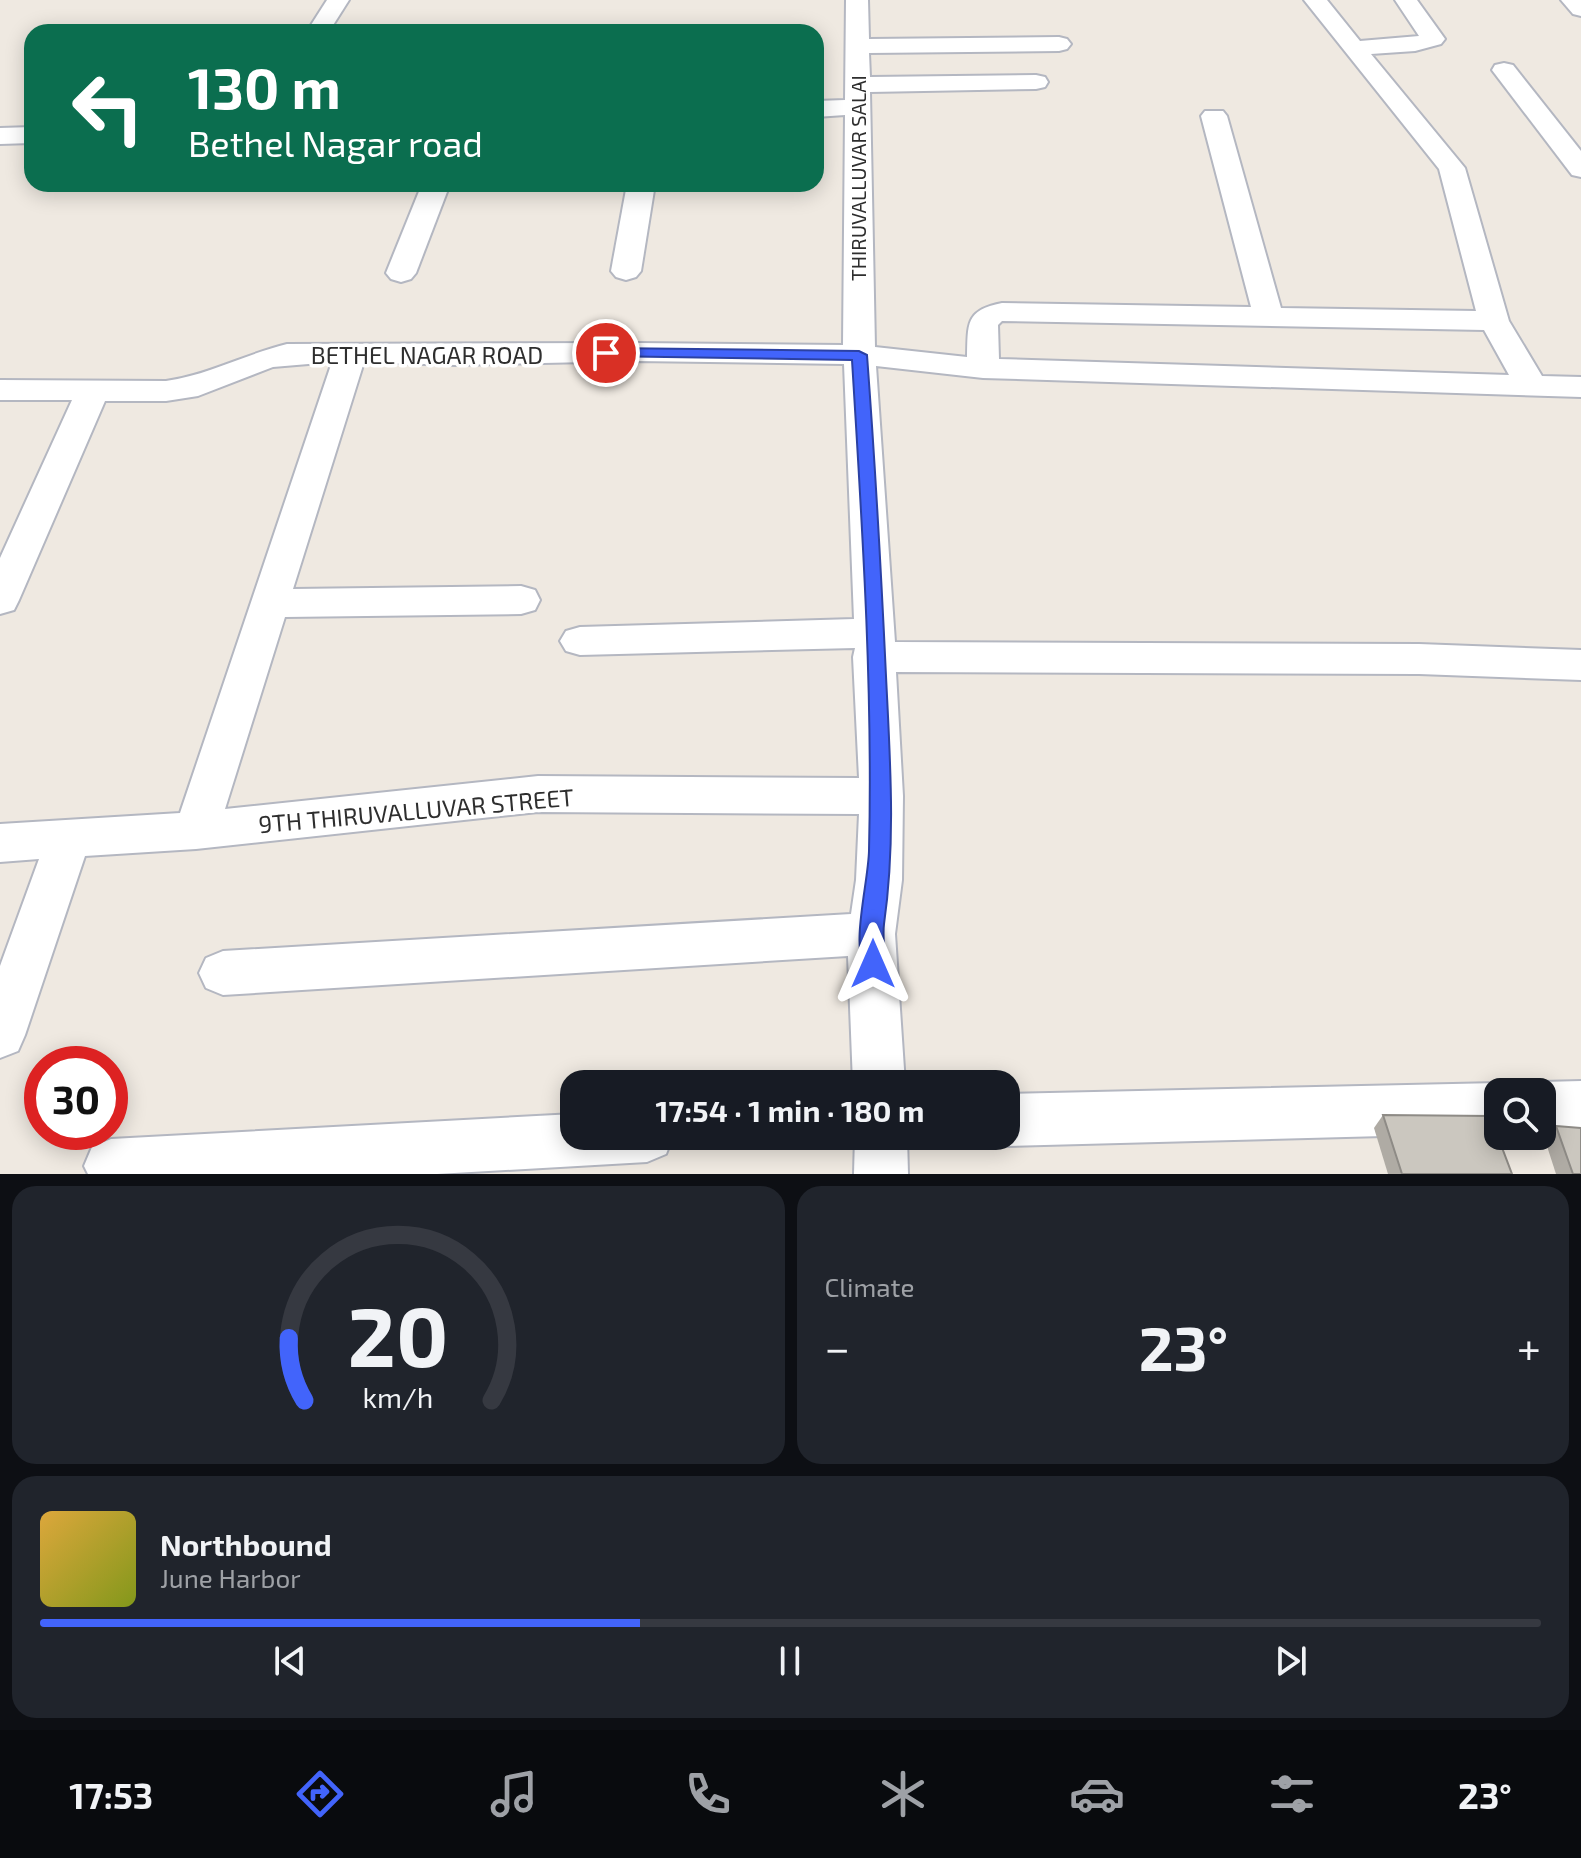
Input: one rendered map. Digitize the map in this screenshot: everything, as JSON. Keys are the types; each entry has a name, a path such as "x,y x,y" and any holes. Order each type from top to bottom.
{"street":[{"path":"323,24 338,0"},
{"name":"THIRUVALLUVAR SALAI","path":"857,0 859,355 869,498 881,796 879,880 871,934 878,1070"},
{"path":"1315,0 1452,168 1494,321 1531,385"},
{"path":"1355,48 1415,44 1433,39 1406,0"},
{"path":"1572,0 1581,9"},
{"path":"857,46 1059,44"},
{"path":"1504,70 1581,169"},
{"path":"824,106 857,96 1036,82"},
{"path":"1214,116 1268,315"},
{"path":"0,136 24,135"},
{"path":"401,273 433,192"},
{"path":"626,271 640,192"},
{"path":"983,368 983,324 992,314 1002,312 1494,321"},
{"path":"196,831 351,352"},
{"name":"BETHEL NAGAR ROAD","path":"0,390 166,391 198,386 262,360 287,354 351,352 859,355 983,368 1581,387"},
{"path":"0,600 94,389"},
{"path":"270,603 521,600"},
{"path":"580,641 873,645 1581,665"},
{"name":"9TH THIRUVALLUVAR STREET","path":"0,843 196,831 538,794 881,796"},
{"path":"0,1035 69,838"},
{"path":"223,973 871,934"},
{"path":"1556,1107 1581,1106"},
{"path":"1020,1120 1484,1108"},
{"path":"111,1166 560,1141"},
{"path":"881,1150 881,1174"}],"building":[{"path":"1383,1115 1484,1116 1484,1150 1503,1150 1512,1174 1402,1174"},
{"path":"1556,1126 1581,1128 1581,1174 1573,1174"}],"route":[{"path":"606,353 859,355 869,498 872,633 881,796 879,880 871,934 873,964"}]}
